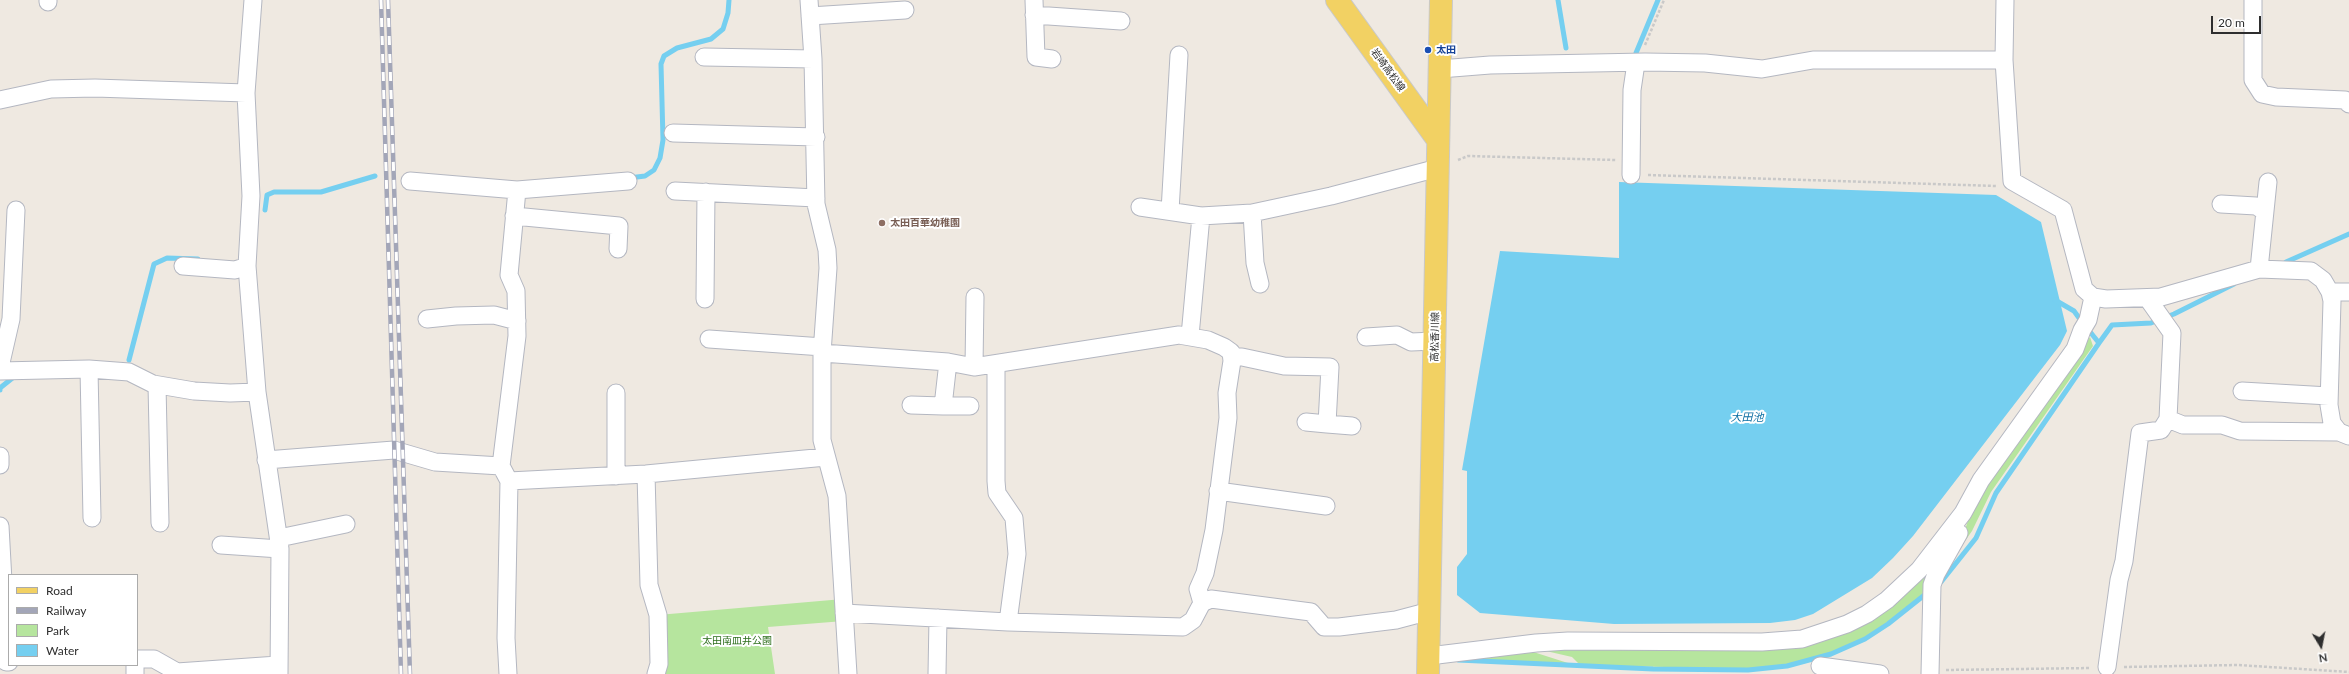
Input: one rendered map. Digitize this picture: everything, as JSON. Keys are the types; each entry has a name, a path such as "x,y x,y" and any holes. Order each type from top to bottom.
{"main road":[{"name":"岩崎高松線","path":"1337,0 1438,140"},
{"name":"高松香川線","path":"1429,665 1441,0"}],"street":[{"path":"138,659 154,658 177,672 279,669 280,544 266,460 257,392 247,266 251,196 246,93 253,0"},
{"path":"2005,0 2004,60 2012,181 2063,210 2084,289 2093,297 2106,299 2148,299 2161,297 2259,269 2311,271 2323,280 2330,292 2332,301 2329,396 2332,422 2344,434"},
{"path":"2252,0 2253,80 2262,94 2276,97 2345,100 2349,104"},
{"path":"1052,59 1036,57 1034,7 1121,21"},
{"path":"848,674 837,496 822,440 822,350 828,268 827,250 816,198 816,138 809,8 905,10"},
{"path":"1170,211 1179,55"},
{"path":"704,57 813,60"},
{"path":"1440,69 1490,65 1640,62 1705,63 1762,69 1813,60 2004,60"},
{"path":"1631,175 1632,90 1640,62"},
{"path":"0,100 51,89 96,88 246,93"},
{"path":"673,133 816,138"},
{"path":"1140,207 1201,216 1252,213 1331,196 1438,168"},
{"path":"410,181 517,190 628,182"},
{"path":"2259,269 2268,182"},
{"path":"508,674 506,638 509,482 501,466 517,336 516,292 509,275 517,190"},
{"path":"675,191 816,198"},
{"path":"705,299 706,192"},
{"path":"2221,204 2256,206 2264,211"},
{"path":"0,367 11,319 7,256 16,210"},
{"path":"1252,213 1255,264 1260,284"},
{"path":"514,216 619,226 618,249"},
{"path":"1190,336 1201,216"},
{"path":"184,266 235,270 247,266"},
{"path":"2330,292 2349,292"},
{"path":"974,367 975,297"},
{"path":"1429,665 1536,643 1762,642 1809,637 1847,624 1887,600 1919,570 1963,513 1981,480 2075,349 2085,325 2093,297"},
{"path":"2107,667 2119,580 2124,561 2140,433 2161,430 2168,419 2172,333 2163,318 2148,299"},
{"path":"427,320 456,316 494,315 517,321"},
{"path":"709,339 948,362 974,367 996,366 1179,335 1208,340 1224,347 1231,352 1232,357 1227,393 1228,418 1214,530 1206,566 1198,589 1202,603"},
{"path":"1366,337 1397,335 1411,342 1435,341"},
{"path":"1232,357 1242,357 1284,366 1330,367 1327,424"},
{"path":"943,406 948,362"},
{"path":"996,366 997,493 1014,518 1017,554 1008,622"},
{"path":"0,371 89,369 129,372 158,384 201,391 230,393 257,392"},
{"path":"89,369 92,518"},
{"path":"158,384 160,523"},
{"path":"2242,391 2329,396"},
{"path":"616,393 616,476"},
{"path":"911,405 970,406"},
{"path":"2168,419 2183,425 2222,425 2240,431 2344,434"},
{"path":"1306,422 1352,426"},
{"path":"266,460 394,450 435,462 501,466"},
{"path":"0,456 0,465"},
{"path":"509,482 646,474 826,457"},
{"path":"646,474 649,585 658,615 659,664 656,674"},
{"path":"1218,491 1326,506"},
{"path":"1936,672 1932,587 1961,529 1963,513"},
{"path":"221,545 280,544 346,524"},
{"path":"0,526 4,581 2,637 7,666"},
{"path":"844,613 1008,622 1183,627 1193,620 1202,603 1211,599 1312,612 1324,627 1331,627 1396,620 1430,611"},
{"path":"937,674 938,618"},
{"path":"1820,666 1880,674"}],"path":[{"path":"1640,62 1645,42 1664,0"},
{"path":"1438,168 1468,156 1618,160 1631,175 2002,186 2012,181"},
{"path":"1936,672 2238,665 2349,672"}],"green space":[{"path":"2090,337 2093,346 1991,492 1972,531 1944,571 1965,530 1975,498"},
{"path":"1958,530 1928,590 1888,622 1865,637 1830,653 1789,664 1748,669 1580,665 1572,657 1533,648 1832,637"},
{"name":"太田南皿井公園","path":"843,599 844,621 768,627 775,674 656,674 658,615"},
{"path":"1524,649 1571,664 1450,659"}],"water":[{"name":"大田池","path":"1619,182 1996,195 2041,222 2067,331 2060,345 1913,536 1893,558 1872,578 1813,614 1795,620 1770,623 1614,624 1480,613 1457,595 1457,567 1467,554 1467,471 1462,470 1500,251 1619,258"}],"waterway":[{"path":"629,178 645,176 654,170 660,158 663,140 661,64 664,56 677,48 711,39 723,29 728,13 729,0"},
{"path":"1558,0 1566,48"},
{"path":"1636,53 1658,0"},
{"path":"265,210 267,195 274,192 321,192 375,176"},
{"path":"2286,262 2349,234"},
{"path":"129,360 154,264 167,258 198,259"},
{"path":"2099,343 2112,325 2151,323 2174,314 2234,284"},
{"path":"2055,300 2074,311 2082,322"},
{"path":"1941,582 1976,538 1996,493 2099,343 2087,328"},
{"path":"0,390 0,388 15,376"},
{"path":"1458,660 1653,669 1748,670 1787,666 1831,654 1865,639 1888,624 1927,593"}],"railway":[{"path":"381,0 401,674"},
{"path":"388,0 410,674"}],"place":[{"name":"太田","path":"1428,50"},
{"name":"太田百華幼稚園","path":"882,223"}]}
